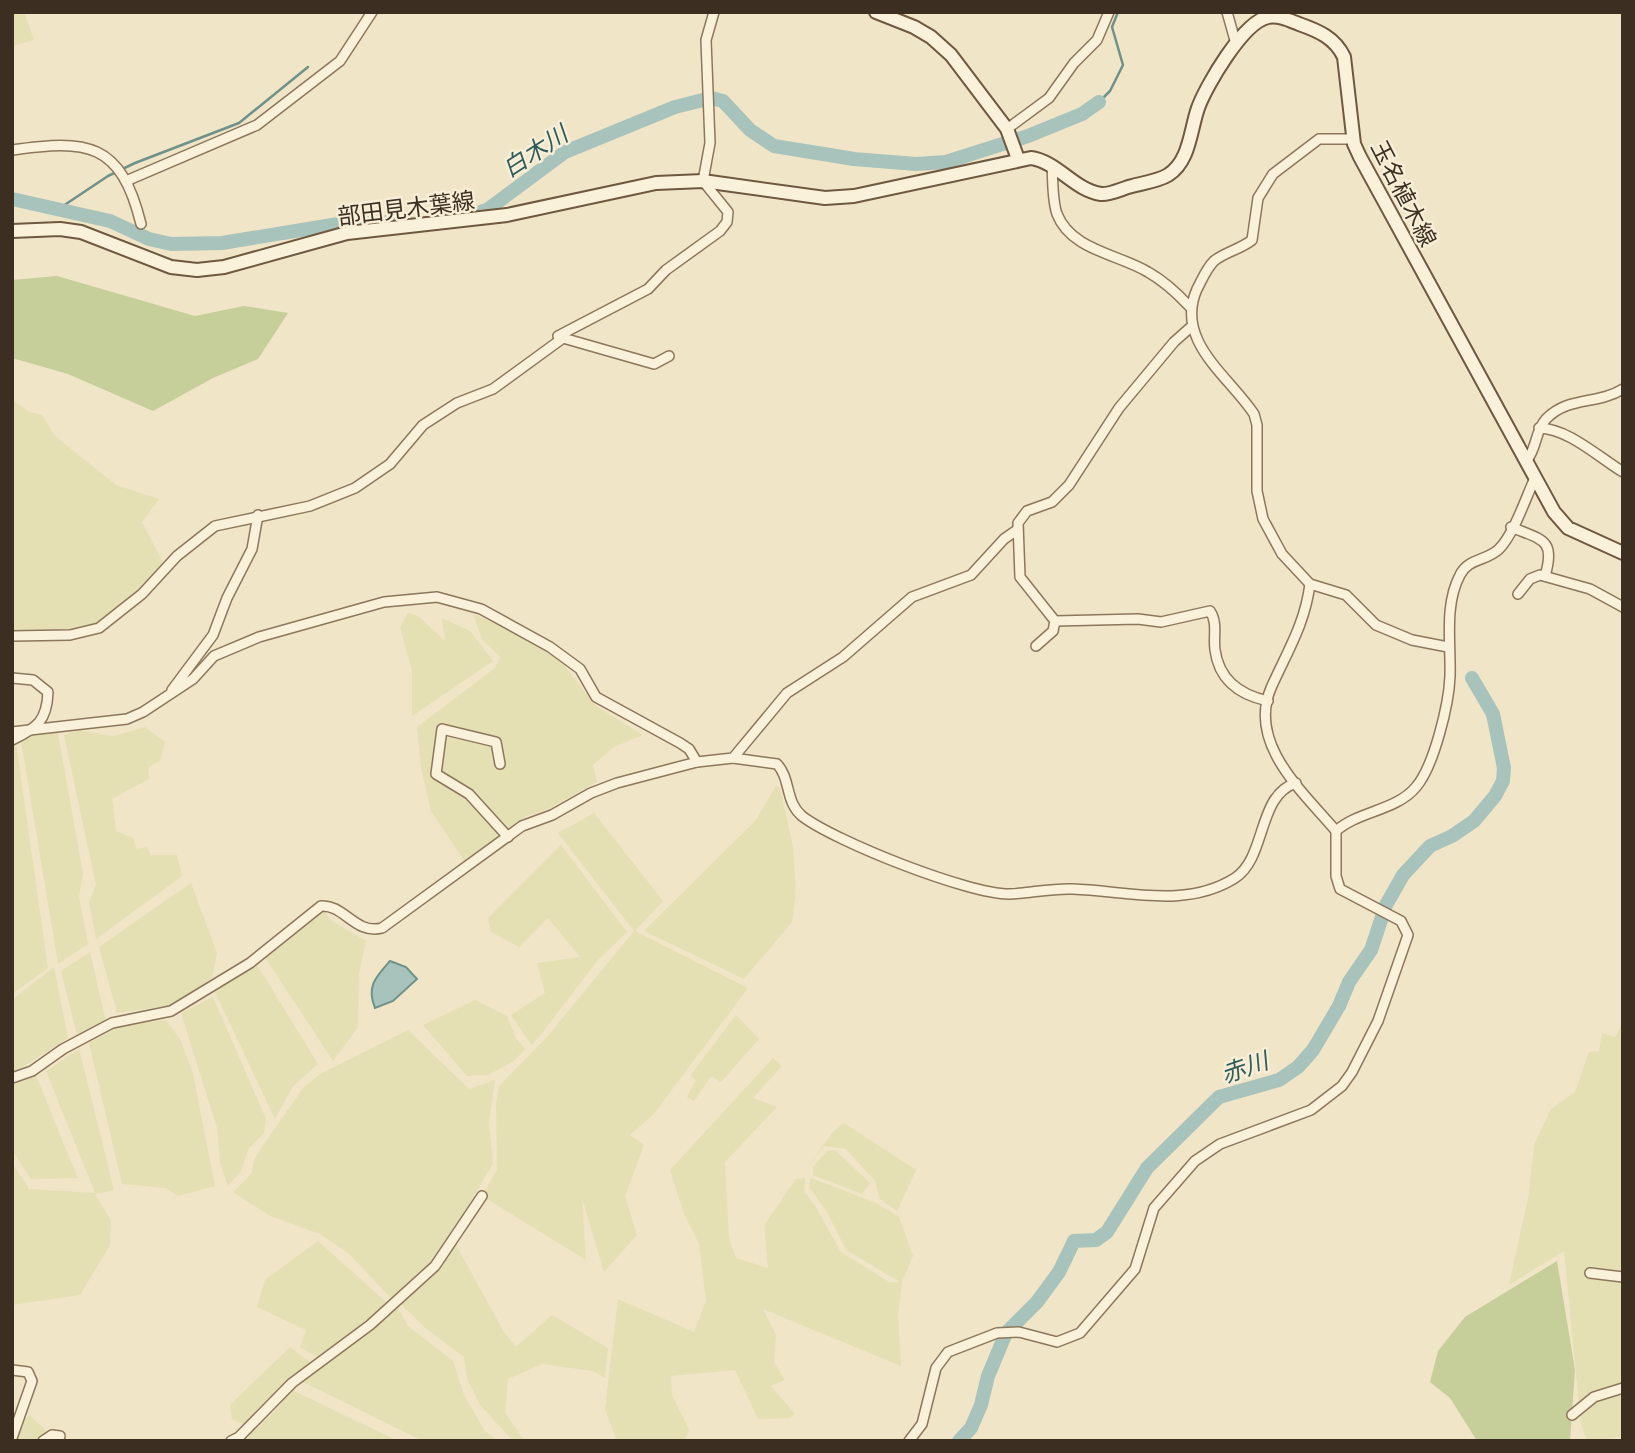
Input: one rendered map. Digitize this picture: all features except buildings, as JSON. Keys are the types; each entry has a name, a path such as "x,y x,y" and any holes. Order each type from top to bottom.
{"main road":[{"path":"876,12 931,37 951,55 1012,142"},
{"name":"玉名植木線","path":"1012,142 1031,158 1052,164 1084,187 1103,194 1166,176 1184,158 1205,90 1236,44 1258,22 1266,17 1280,17 1320,32 1338,45 1344,57 1354,139 1370,177 1554,512 1568,528 1589,540 1623,553"},
{"name":"部田見木葉線","path":"12,231 60,229 81,232 172,267 197,270 224,267 347,233 507,215 656,183 703,181 825,198 867,193 994,167 1012,142"}],"street":[{"path":"126,181 257,125 340,61 372,12"},
{"path":"669,356 654,364 558,336 648,289 666,270 720,231 727,222 728,212 703,181 710,143 706,40 714,12"},
{"path":"1012,142 1074,63 1097,40 1110,12"},
{"path":"1227,12 1236,44"},
{"path":"1354,139 1319,139 1273,174 1258,198 1252,240 1215,261 1207,270 1190,307 1192,326 1205,354 1254,414 1257,425 1257,491 1264,519 1282,554 1310,584 1346,595 1376,625 1412,640 1448,647"},
{"path":"12,149 53,144 93,148 110,160 126,181 141,224"},
{"path":"1052,164 1057,213 1069,231 1093,248 1145,270 1164,282 1190,307"},
{"path":"733,758 787,693 843,657 912,597 971,575 1017,530 1027,511 1052,502 1069,485 1126,399 1155,369 1174,342 1192,326"},
{"path":"12,636 70,635 99,628 142,594 198,538 215,526 310,506 355,488 390,464 423,425 457,403 493,389 563,338"},
{"path":"1527,460 1539,428 1562,405 1608,396 1623,389"},
{"path":"1539,428 1567,434 1586,450 1623,472"},
{"path":"1336,831 1399,800 1417,786 1438,734 1447,699 1452,603 1460,574 1469,563 1500,548 1535,478"},
{"path":"169,695 213,635 227,598 252,549 258,515"},
{"path":"1511,527 1544,541 1548,546 1550,558 1545,576"},
{"path":"1017,530 1017,565 1022,581 1055,621 1053,632 1035,646"},
{"path":"1518,594 1530,579 1545,576 1590,589 1623,607"},
{"path":"909,1441 922,1424 936,1368 948,1352 997,1333 1019,1332 1057,1342 1080,1333 1135,1269 1154,1208 1195,1161 1220,1144 1311,1110 1349,1078 1389,994 1408,935 1401,921 1340,889 1336,876 1336,831 1296,783 1266,732 1268,701 1305,617 1310,584"},
{"path":"12,732 127,719 193,679 214,656 259,637 384,602 437,597 481,609 550,647 580,669 596,697 680,743 689,749 697,762"},
{"path":"1055,621 1138,619 1161,622 1209,611 1215,627 1215,651 1228,681 1237,691 1268,701"},
{"path":"12,678 33,680 48,691 48,705 38,727 12,740"},
{"path":"500,764 496,742 442,729 436,774 469,794 508,837"},
{"path":"12,1078 32,1071 63,1049 112,1023 171,1011 250,962 321,905 332,906 361,928 374,930 389,925 522,826 552,815 591,793 617,783 697,762 733,758 777,764 796,810 848,843 963,884 1010,894 1073,889 1180,896 1226,882 1237,876 1250,861 1280,793 1296,783"},
{"path":"235,1440 292,1383 370,1325 435,1266 482,1196"},
{"path":"1590,1273 1623,1277"},
{"path":"12,1370 28,1372 32,1381 12,1438"},
{"path":"1572,1415 1594,1397 1623,1388"},
{"path":"43,1441 52,1435 60,1436 58,1441"}],"shaded area":[{"path":"12,12 24,12 34,40 12,46"},
{"path":"12,399 29,412 42,415 55,436 116,485 159,499 142,522 163,563 142,594 84,633 12,632"},
{"path":"408,613 418,616 445,641 442,618 470,631 493,661 412,716 412,671 400,627"},
{"path":"473,614 503,627 560,660 596,706 643,735 614,747 593,765 597,782 548,809 524,817 465,862 431,811 421,768 417,727 495,668 500,657 482,639"},
{"path":"145,727 165,742 160,761 149,767 149,779 112,799 116,831 133,838 137,849 147,847 151,855 177,855 182,876 96,939 89,902 96,885 64,735 78,730 113,736"},
{"path":"57,728 83,874 79,897 88,944 58,964 21,741 40,731"},
{"path":"16,743 48,968 12,994 12,746"},
{"path":"776,786 780,788 793,847 796,891 792,922 744,979 644,931 756,820"},
{"path":"594,813 663,901 635,931 748,988 653,1115 630,1135 644,1145 625,1196 637,1235 604,1272 582,1198 586,1260 482,1196 497,1170 496,1104 499,1086 547,1037 634,931 558,833"},
{"path":"561,845 627,932 598,960 532,1046 511,1015 545,993 537,963 580,957 548,918 519,947 491,932 488,918"},
{"path":"191,883 217,953 212,978 173,1005 117,1013 99,947"},
{"path":"324,911 332,921 366,941 359,973 358,1027 333,1061 264,956"},
{"path":"90,952 106,1022 77,1035 61,971"},
{"path":"256,963 318,1064 293,1086 275,1119 213,988 239,976"},
{"path":"54,967 68,1038 12,1074 12,1000"},
{"path":"213,997 266,1119 264,1133 249,1148 241,1171 228,1186 220,1162 217,1128 181,1013"},
{"path":"475,1000 507,1016 516,1038 525,1049 514,1061 488,1075 467,1076 423,1025"},
{"path":"736,1015 759,1039 721,1082 711,1076 694,1101 687,1097 696,1080 690,1076"},
{"path":"166,1020 181,1041 193,1074 215,1186 178,1196 166,1188 122,1184 89,1043 119,1026"},
{"path":"1623,1022 1623,1437 1587,1441 1581,1424 1564,1251 1509,1285 1529,1193 1534,1145 1551,1109 1575,1092 1589,1052 1599,1051 1602,1033 1615,1037"},
{"path":"408,1030 469,1089 495,1080 489,1123 493,1163 439,1257 392,1299 348,1253 320,1234 270,1216 233,1192 252,1173 254,1160 303,1088 320,1074"},
{"path":"79,1049 114,1190 95,1194 111,1221 110,1245 80,1295 12,1305 12,1163 29,1189 95,1193 46,1071"},
{"path":"773,1058 782,1066 753,1098 777,1107 725,1162 729,1238 736,1258 768,1268 764,1225 796,1179 805,1178 804,1192 814,1204 841,1252 889,1282 900,1282 846,1250 827,1212 809,1187 811,1178 874,1202 899,1217 913,1256 902,1282 898,1316 901,1366 763,1309 776,1335 774,1363 785,1380 771,1386 795,1414 790,1418 758,1419 735,1370 671,1376 672,1395 689,1429 685,1441 617,1441 605,1409 618,1299 694,1332 706,1301 699,1244 684,1214 670,1170"},
{"path":"36,1075 78,1178 31,1179 12,1150 12,1085"},
{"path":"844,1123 916,1170 897,1211 880,1199 875,1181 846,1149 824,1146 804,1172 833,1132"},
{"path":"835,1150 870,1183 862,1194 813,1175 813,1167 827,1151"},
{"path":"318,1241 387,1303 319,1358 300,1347 306,1330 257,1307 265,1280"},
{"path":"456,1245 504,1332 516,1347 552,1315 608,1348 605,1378 593,1371 542,1364 508,1379 505,1413 525,1441 513,1441 480,1405 467,1379 464,1357 424,1327 400,1303"},
{"path":"398,1308 408,1326 453,1361 464,1395 485,1431 498,1441 423,1441 301,1381"},
{"path":"290,1347 311,1363 293,1375 247,1425 232,1420 230,1405"},
{"path":"292,1390 398,1441 242,1441 275,1411"},
{"path":"30,1415 47,1432 36,1441 17,1441 21,1423"}],"green space":[{"path":"57,276 195,316 244,306 288,313 258,359 213,378 153,411 68,374 12,358 12,280"},
{"path":"1557,1261 1575,1370 1570,1441 1477,1441 1450,1398 1430,1382 1438,1351 1465,1317"}],"water":[{"path":"390,961 406,967 417,979 393,1001 375,1008 372,988"}],"waterway":[{"path":"1099,102 1110,91 1123,65 1112,27 1118,12"},
{"path":"60,208 108,176 135,163 239,123 308,67"},
{"name":"白木川","path":"466,217 487,210 565,152 675,107 711,98 723,101 750,130 774,146 854,159 916,164 946,162 1028,136 1082,114 1099,102"},
{"name":"白木川","path":"12,199 110,221 149,239 171,244 222,243 344,223 408,222"},
{"name":"赤川","path":"959,1441 971,1428 1006,1333 1037,1302 1059,1272 1074,1241 1096,1240 1107,1232 1147,1168 1219,1097 1279,1080 1298,1067 1313,1050 1339,1006 1349,982 1371,950 1386,905 1403,875 1430,846 1452,836 1474,821 1495,796 1503,781 1504,768 1493,714 1472,678"}]}
